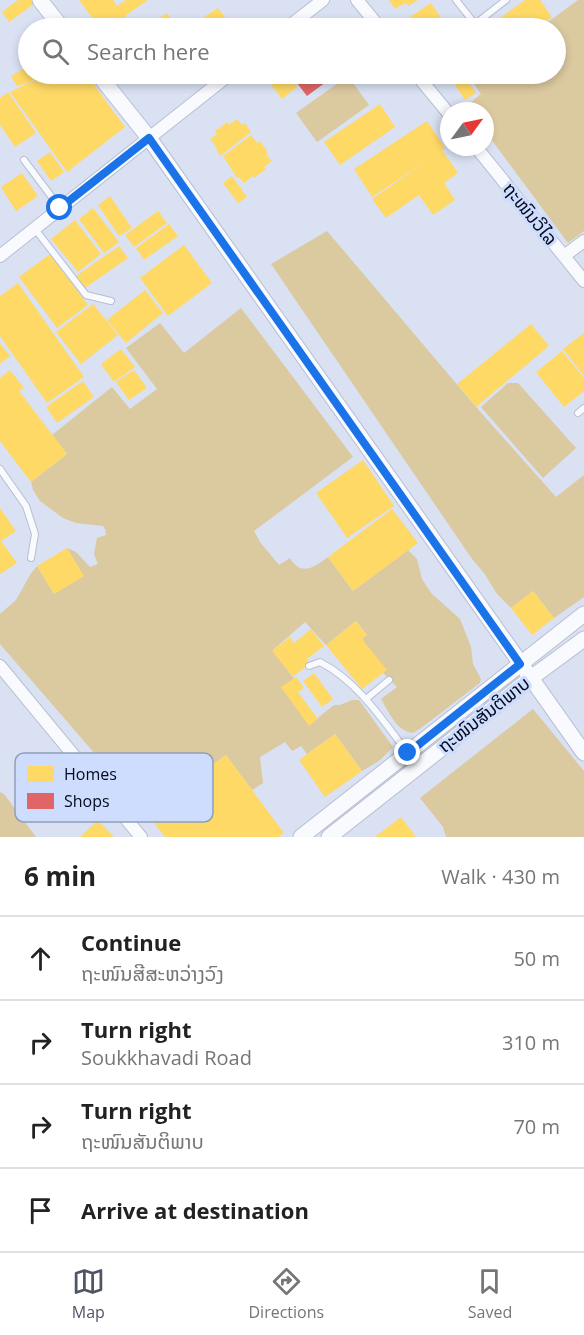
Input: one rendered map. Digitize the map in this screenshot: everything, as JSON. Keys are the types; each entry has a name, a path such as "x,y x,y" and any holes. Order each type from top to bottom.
{"street":[{"path":"40,0 54,18"},
{"path":"299,18 322,0"},
{"path":"357,0 372,18"},
{"path":"106,84 149,138 584,753"},
{"path":"0,256 217,84"},
{"path":"424,84 440,103"},
{"name":"ຖະໜົນວິໄລ","path":"483,156 584,281"},
{"path":"564,256 584,242"},
{"name":"ຖະໜົນສັນຕິພາບ","path":"302,837 584,614"},
{"name":"ຖະໜົນສັນຕິພາບ","path":"329,837 584,639"},
{"path":"0,666 72,753"},
{"path":"129,822 141,837"}],"lane":[{"path":"456,0 470,18"},
{"path":"483,18 506,0"},
{"path":"24,160 60,208"},
{"path":"35,228 86,295 111,301"},
{"path":"0,469 26,506 35,534 31,558"},
{"path":"309,666 320,662 330,667 362,694 408,753"},
{"path":"366,699 389,680"}],"shaded area":[{"path":"578,0 584,0 584,231 568,243 494,143 494,102 471,102 481,94 474,84 566,84 566,18 554,18"},
{"path":"337,84 354,84 369,105 317,142 296,113"},
{"path":"327,231 476,407 556,497 584,475 584,597 554,618 533,591 511,608 497,594 271,264"},
{"path":"241,308 353,457 254,531 279,565 290,558 294,564 303,569 313,567 328,557 353,591 408,550 417,559 422,579 431,593 460,619 471,647 473,664 481,679 480,683 413,733 407,732 398,725 381,699 397,687 383,673 362,639 367,635 356,621 326,645 305,622 273,650 294,679 282,688 309,725 334,705 359,700 393,747 379,761 362,771 335,734 307,754 301,746 292,751 285,742 260,757 263,783 252,790 226,755 213,765 213,753 94,753 0,644 0,614 16,600 37,566 54,594 83,576 67,548 76,552 90,567 98,564 94,554 97,538 106,535 103,526 76,523 63,518 40,501 33,490 31,482 67,454 52,435 112,387 130,409 157,389 126,348 160,323 184,353"},
{"path":"508,383 518,383 576,448 543,478 481,407"},
{"path":"533,709 584,771 584,837 446,837 443,827 420,798"},
{"path":"0,792 15,809 15,822 25,822 36,837 0,837"}],"building: Homes":[{"path":"18,0 31,0 34,4 9,22 2,12"},
{"path":"79,0 113,0 117,6 126,0 148,0 125,16 126,18 92,18"},
{"path":"389,0 418,0 408,6 406,3 395,9"},
{"path":"525,0 540,0 552,17 551,18 500,18"},
{"path":"431,3 441,18 408,18"},
{"path":"218,8 226,18 205,18"},
{"path":"167,13 171,18 160,18"},
{"path":"18,72 18,84 26,84 17,86 11,76"},
{"path":"27,84 93,84 125,127 67,172 10,92"},
{"path":"271,84 294,84 297,87 282,99"},
{"path":"455,84 470,84 476,93 465,100"},
{"path":"8,92 36,133 15,147 0,125 0,98"},
{"path":"380,104 395,127 340,165 324,142"},
{"path":"237,119 242,125 245,123 251,132 220,156 210,139 217,134 215,131 227,122 229,125"},
{"path":"427,121 440,140 440,156 446,156 458,173 444,183 455,200 433,215 419,195 386,218 372,199 427,161 372,197 354,169"},
{"path":"251,135 257,143 260,141 272,161 264,167 266,169 244,183 239,177 237,178 223,156"},
{"path":"50,152 64,172 51,181 37,161"},
{"path":"22,173 38,196 16,211 1,187"},
{"path":"232,176 247,197 238,203 223,183"},
{"path":"110,196 132,228 119,236 98,205"},
{"path":"93,208 119,242 104,253 79,219"},
{"path":"158,211 167,223 134,247 125,235"},
{"path":"75,220 101,254 78,272 51,239"},
{"path":"169,224 178,236 144,260 136,248"},
{"path":"184,245 212,283 168,316 140,278"},
{"path":"119,246 128,258 85,288 76,276"},
{"path":"50,254 88,305 57,328 19,277"},
{"path":"18,283 84,377 47,403 0,336 0,296"},
{"path":"145,290 163,313 126,343 107,320"},
{"path":"93,304 118,335 81,364 56,332"},
{"path":"531,324 549,346 476,407 457,384"},
{"path":"584,333 584,376 563,349"},
{"path":"0,343 10,356 0,364"},
{"path":"121,349 135,367 114,382 101,364"},
{"path":"562,351 584,378 584,391 564,407 536,372"},
{"path":"10,370 24,388 19,391 67,454 31,482 0,441 0,378"},
{"path":"134,370 147,388 129,400 116,382"},
{"path":"83,381 94,397 57,423 46,407"},
{"path":"363,460 394,506 347,538 316,493"},
{"path":"0,508 16,531 1,541 17,563 0,574"},
{"path":"392,509 418,543 353,591 328,557"},
{"path":"67,548 84,576 54,594 37,566"},
{"path":"533,591 554,618 532,635 511,608"},
{"path":"356,621 367,635 362,639 387,670 362,689 326,645"},
{"path":"311,629 324,646 307,659 310,663 293,677 272,651 290,637 294,643"},
{"path":"314,673 333,699 322,707 303,681"},
{"path":"296,677 304,688 298,692 318,719 309,726 281,687"},
{"path":"335,734 362,771 325,797 299,760"},
{"path":"226,755 284,833 279,837 165,837 153,822 213,822 213,765"},
{"path":"401,817 416,837 375,837"},
{"path":"96,822 100,822 114,837 80,837"}],"building: Shops":[{"path":"298,84 323,84 307,96"}],"route":[{"path":"60,208 149,138 520,664 408,753"}]}
